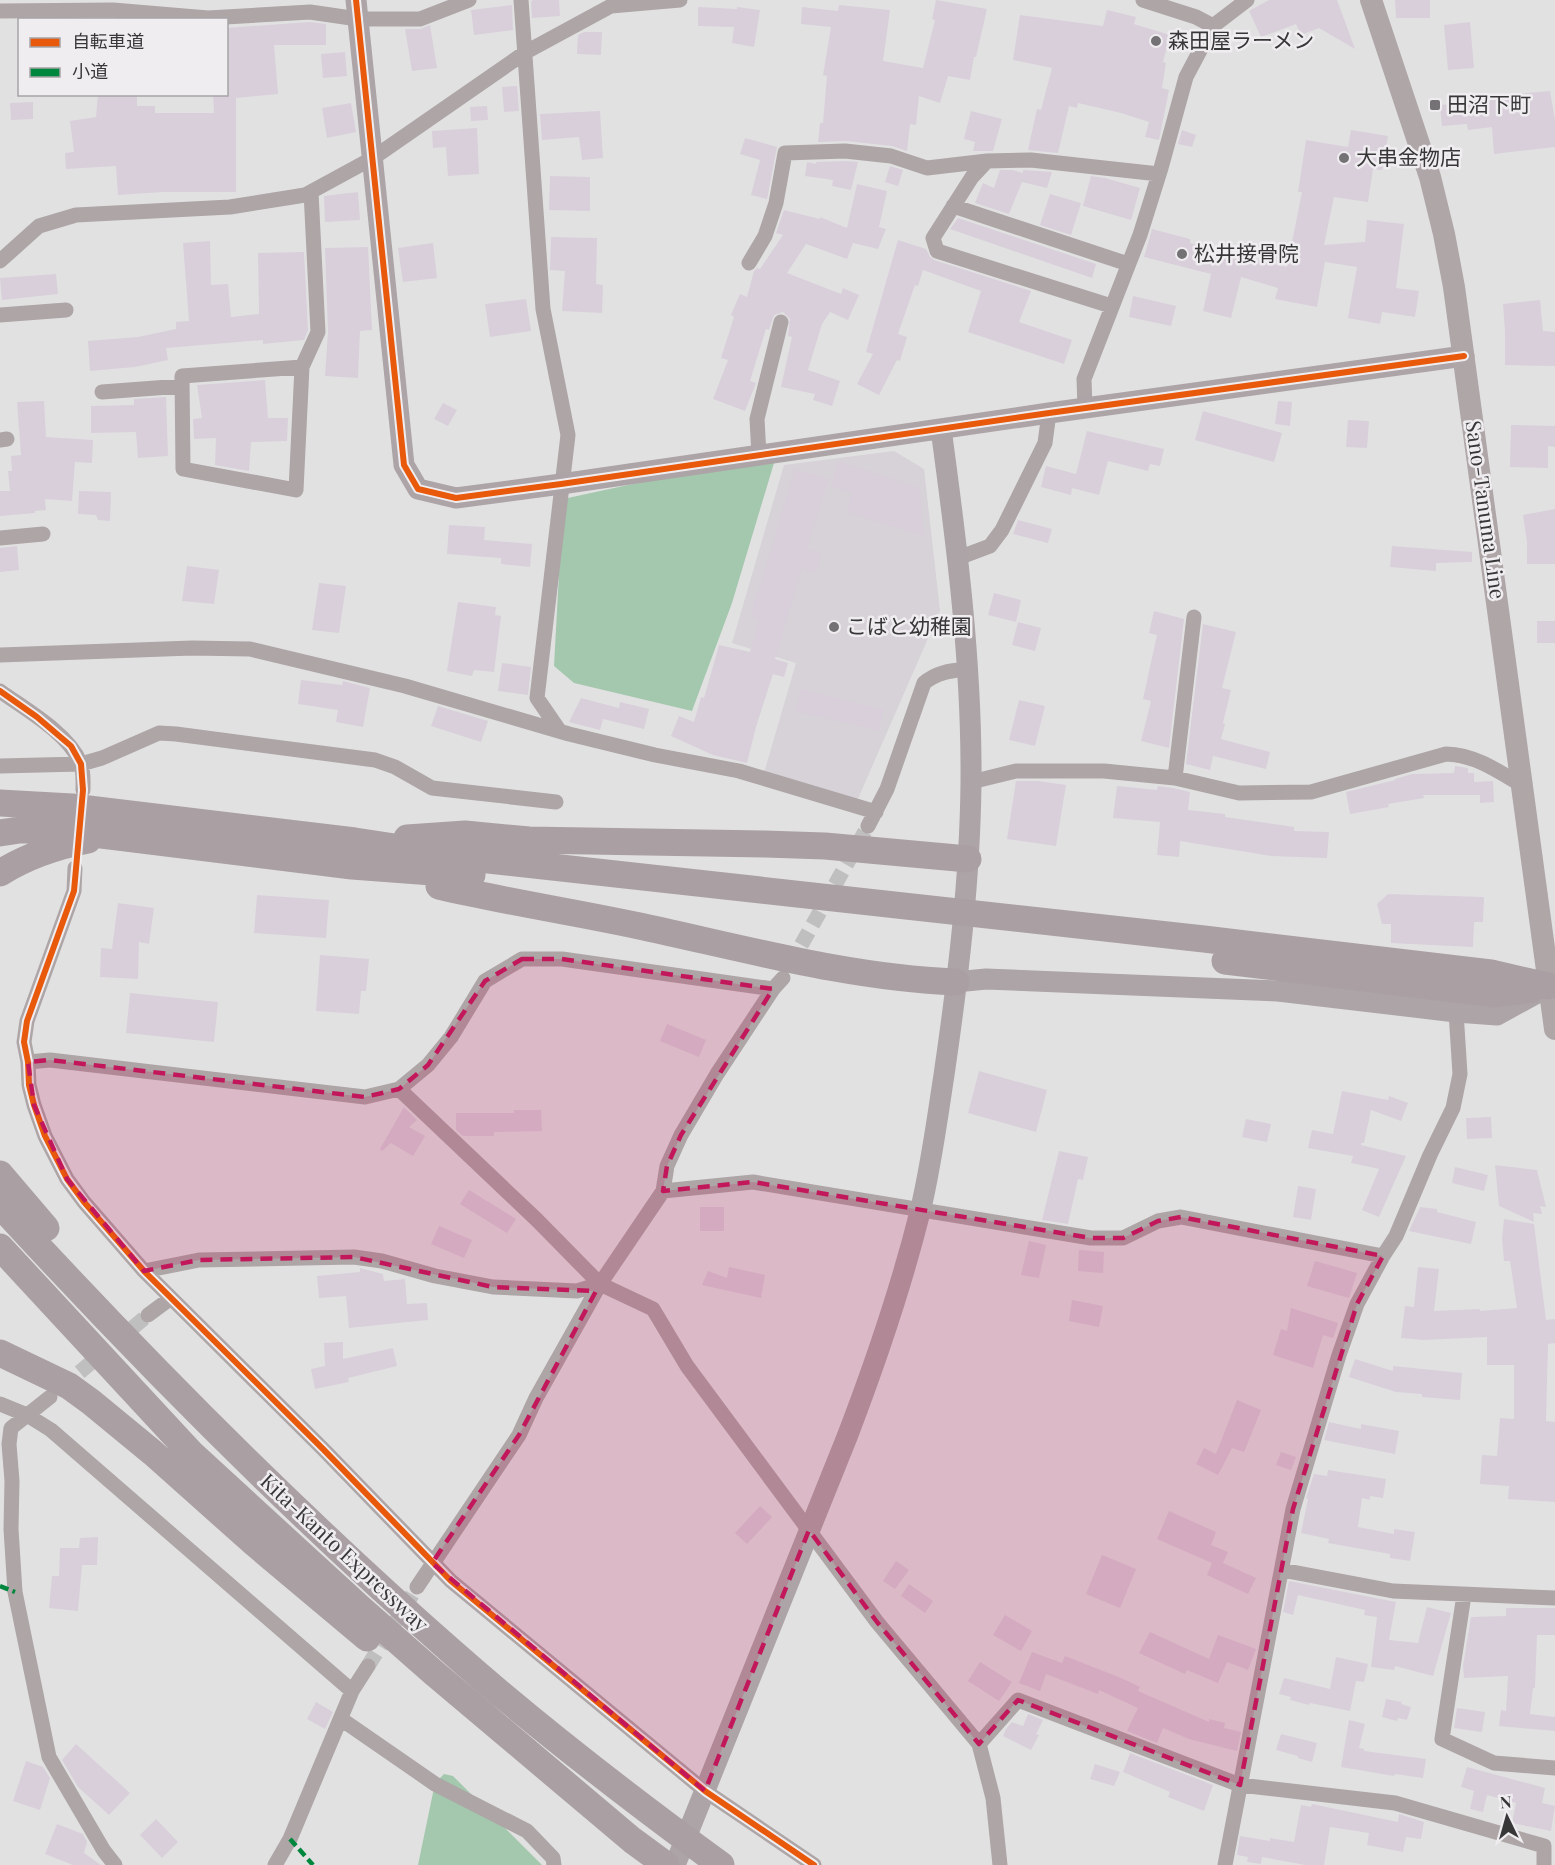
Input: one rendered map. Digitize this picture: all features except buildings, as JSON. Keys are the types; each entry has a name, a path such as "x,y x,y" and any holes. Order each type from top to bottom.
{"highway":[{"path":"0,803 78,798 265,843"},
{"path":"0,814 78,798"},
{"path":"0,833 20,830 61,830 124,837 265,843 354,854 507,878 1491,973 1552,985"},
{"path":"354,854 465,834 529,840 825,846 968,858"},
{"path":"0,873 22,860 70,843 93,838 124,837"},
{"path":"354,854 491,898 551,907 836,968 928,981 956,982"},
{"path":"0,1174 67,1253 216,1410 294,1507"},
{"name":"Kita-Kanto Expressway","path":"0,1205 174,1389 294,1507 452,1652 581,1760 716,1862"},
{"name":"Kita-Kanto Expressway","path":"0,1247 191,1453 368,1615 632,1840 666,1865"},
{"path":"0,1353 69,1386 91,1402 423,1685 563,1782"}],"main road":[{"name":"Sano-Tanuma Line","path":"1371,0 1412,119 1444,234 1464,356 1552,985 1555,1029"}],"street":[{"path":"0,11 113,10 208,18 357,9 420,19 469,0"},
{"path":"521,0 543,309 568,435 537,698 559,730"},
{"path":"0,261 39,226 76,215 230,207 305,195 373,159 526,52 606,3 680,0"},
{"path":"1143,0 1196,17 1213,26"},
{"path":"1085,408 1084,379 1140,235 1186,77 1213,26 1247,0"},
{"path":"357,9 404,465 418,489 456,498 1464,356"},
{"path":"748,263 765,236 776,203 785,153 845,151 891,156 927,168 987,161 1031,160 1159,174"},
{"path":"987,161 972,177 933,238 937,251 1111,306"},
{"path":"302,367 182,376 183,469 296,490 302,367 318,332 311,192"},
{"path":"953,206 1128,264"},
{"path":"0,315 66,310"},
{"path":"759,455 757,419 781,322"},
{"path":"102,392 182,386"},
{"path":"958,558 990,546 1002,530 1045,443 1049,413"},
{"path":"675,1865 872,1370 920,1211 939,1106 956,982 968,858 971,782 967,669 958,558 941,429"},
{"path":"0,538 43,534"},
{"path":"1175,778 1194,617"},
{"path":"0,655 192,648 250,650 405,686 655,755 739,771 876,812"},
{"path":"868,826 887,789 924,683 944,671 967,669"},
{"path":"0,691 37,717 71,746 81,764 78,798"},
{"path":"0,766 81,764 102,758 159,733 176,734 375,760 395,767 432,788 556,802"},
{"path":"971,782 1016,771 1104,771 1175,778 1239,793 1311,792 1446,754 1461,754 1485,763 1523,786"},
{"path":"75,868 74,891 27,1021 24,1042 29,1085 45,1136 68,1179 84,1202 144,1271 323,1449 451,1581 705,1791 814,1865"},
{"path":"28,1062 50,1060 365,1097 399,1089 428,1065 452,1037 485,981 522,959 562,959 778,983 717,1074 681,1135 667,1166 663,1191 600,1284 536,1398 519,1435 417,1587"},
{"path":"956,982 986,979 1230,988 1278,991 1497,1015 1552,985"},
{"path":"1225,1865 1293,1509 1357,1304 1396,1236 1430,1155 1453,1108 1460,1074 1456,1012"},
{"path":"399,1089 537,1220 600,1284 653,1309 687,1366 877,1622 979,1744 993,1798 1000,1865"},
{"path":"663,1191 753,1182 1091,1238 1123,1238 1158,1221 1181,1217 1383,1256"},
{"path":"144,1271 199,1260 354,1257 382,1261 435,1276 493,1287 577,1291 600,1284"},
{"path":"147,1316 171,1298"},
{"path":"50,1396 11,1428 9,1444 12,1481 11,1528 15,1592 49,1758 104,1851 115,1865"},
{"path":"0,1404 27,1415 51,1430 352,1690"},
{"path":"1282,1570 1393,1591 1555,1598"},
{"path":"1464,1595 1442,1739 1494,1763 1555,1768"},
{"path":"275,1865 290,1839 352,1690 368,1666"},
{"path":"979,1744 1018,1700 1240,1785 1395,1803 1544,1846 1544,1865"},
{"path":"341,1719 435,1784 527,1831 553,1858 554,1865"}],"highlighted area":[{"path":"522,959 562,959 773,989 681,1135 667,1166 663,1191 753,1182 1091,1238 1123,1238 1158,1221 1181,1217 1383,1256 1357,1304 1293,1509 1240,1785 1018,1700 979,1744 877,1622 809,1530 705,1791 432,1563 519,1435 596,1291 493,1287 354,1257 199,1260 144,1271 67,1179 34,1105 28,1062 50,1060 365,1097 399,1089 428,1065 485,981"}],"shaded area":[{"name":"こばと幼稚園","path":"894,451 924,469 940,611 857,801 764,773 796,663 732,643 784,465"}],"green space":[{"path":"777,453 732,603 692,711 574,683 554,666 563,499"},
{"path":"444,1774 453,1776 542,1865 418,1865 435,1783"}],"tunnel":[{"path":"790,965 868,826"},
{"path":"62,1387 148,1315"},
{"path":"368,1666 417,1587"}],"marked path":[{"path":"0,1586 15,1592"},
{"path":"290,1839 313,1865"}],"cycle path":[{"path":"356,0 404,465 418,489 456,498 1464,356"},
{"path":"0,691 37,717 71,746 81,764 83,790 74,891 27,1021 24,1042 29,1085 34,1105 45,1136 67,1179 144,1271 323,1449 451,1581 705,1791 814,1865"}],"place":[{"name":"森田屋ラーメン","path":"1156,41"},
{"name":"田沼下町","path":"1435,105"},
{"name":"大串金物店","path":"1344,158"},
{"name":"松井接骨院","path":"1182,254"},
{"name":"こばと幼稚園","path":"834,627"}]}
